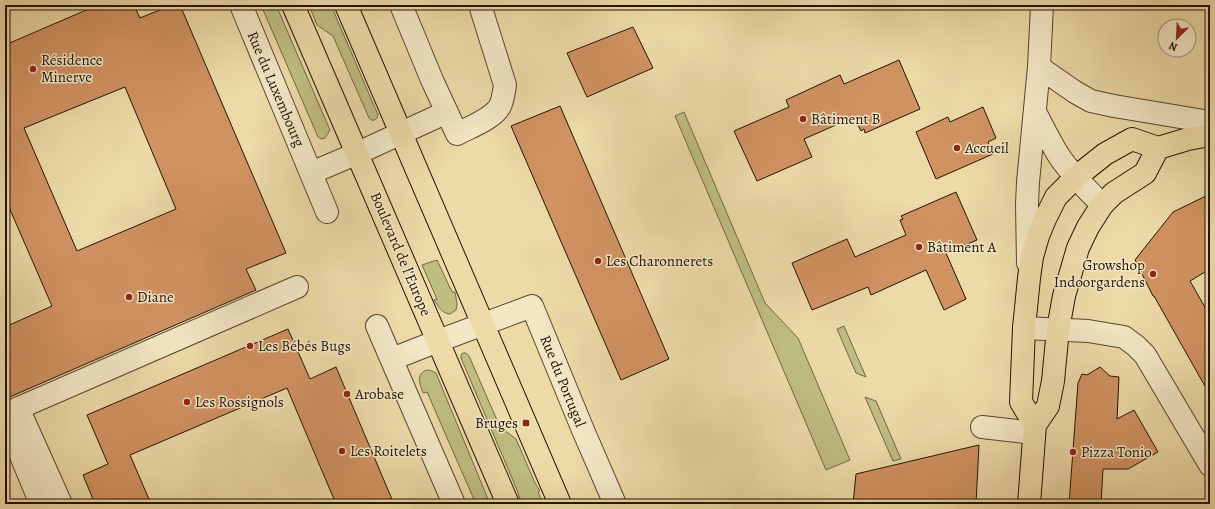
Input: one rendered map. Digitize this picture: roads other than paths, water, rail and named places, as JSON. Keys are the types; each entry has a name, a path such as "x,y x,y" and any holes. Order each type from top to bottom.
{"main road":[{"name":"Boulevard de l'Europe","path":"293,5 508,504"},
{"path":"346,5 560,504"},
{"path":"1035,429 1020,402 1024,328 1032,257 1038,236 1056,197 1076,177 1104,154 1132,139 1158,148 1188,139 1210,135"},
{"path":"1029,504 1035,429 1048,406 1053,381 1058,329 1064,296 1078,248 1088,227 1102,205 1114,193 1144,173 1158,148"}],"street":[{"name":"Rue du Luxembourg","path":"241,5 326,212"},
{"path":"401,5 457,134 491,116 499,107 503,97 505,84 480,5"},
{"path":"1029,278 1027,189 1036,112 1042,5"},
{"path":"1039,67 1075,92 1091,101 1210,122"},
{"path":"311,173 358,154 447,112"},
{"path":"1036,112 1048,139 1059,157 1102,205"},
{"path":"9,413 297,287"},
{"name":"Rue du Portugal","path":"484,324 532,306 615,504"},
{"path":"392,360 484,324"},
{"path":"377,326 454,504"},
{"path":"1024,328 1088,331 1124,337 1145,355 1210,465"},
{"path":"9,413 41,504"},
{"path":"9,413 61,504"},
{"path":"982,428 1035,429"}],"place":[{"name":"Résidence Minerve","path":"33,69"},
{"name":"Bâtiment B","path":"803,119"},
{"name":"Accueil","path":"957,148"},
{"name":"Bâtiment A","path":"919,247"},
{"name":"Les Charonnerets","path":"598,261"},
{"name":"Growshop Indoorgardens","path":"1153,274"},
{"name":"Diane","path":"129,297"},
{"name":"Les Bébés Bugs","path":"250,346"},
{"name":"Arobase","path":"347,394"},
{"name":"Les Rossignols","path":"187,402"},
{"name":"Bruges","path":"526,423"},
{"name":"Les Roitelets","path":"342,451"},
{"name":"Pizza Tonio","path":"1073,452"}]}
